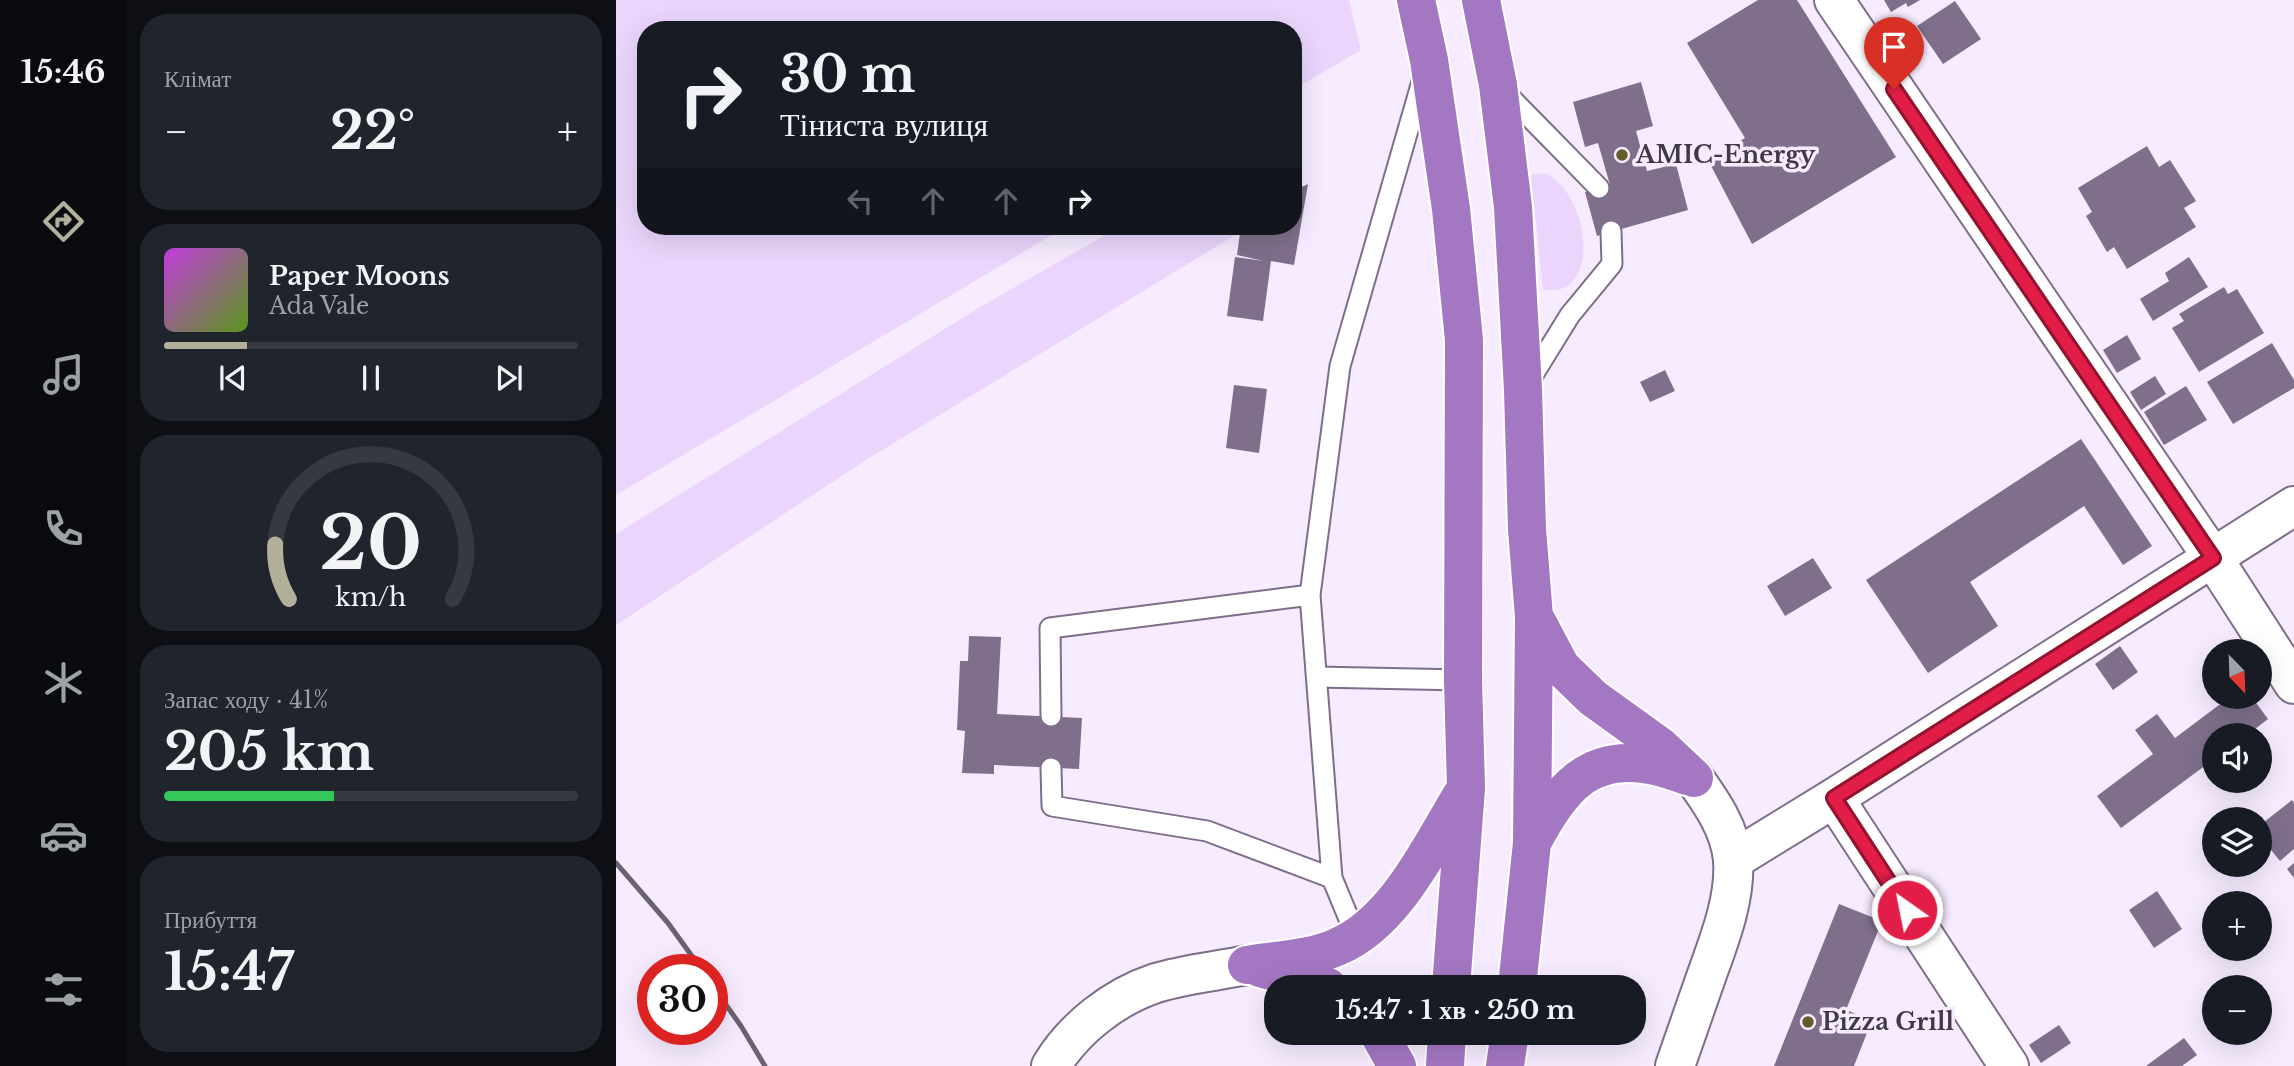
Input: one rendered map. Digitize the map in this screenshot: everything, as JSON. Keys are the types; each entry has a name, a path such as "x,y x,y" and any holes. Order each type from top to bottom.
{"highway":[{"path":"1416,0 1429,61 1451,209 1464,340 1463,680 1466,788 1452,975"},
{"path":"1481,0 1498,85 1513,207 1527,529 1534,617 1532,843 1518,975"},
{"path":"1534,617 1569,675 1592,698 1661,747 1694,778"},
{"path":"1532,843 1550,808 1571,786 1594,768 1623,762 1652,765 1694,778"},
{"path":"1247,965 1335,948 1357,937 1382,915 1405,888 1466,788"},
{"path":"1247,965 1284,975"},
{"path":"1385,1045 1397,1066"},
{"path":"1445,1066 1446,1045"},
{"path":"1505,1066 1508,1045"}],"street":[{"path":"1834,0 2213,558 2294,684"},
{"path":"1732,860 2294,506"},
{"path":"1675,1066 1719,941 1731,893 1732,860 1726,831 1712,802 1694,778"},
{"path":"1834,798 2009,1066"},
{"path":"1051,1066 1058,1053 1085,1024 1118,1001 1156,983 1247,965"}],"lane":[{"path":"1357,937 1332,878 1310,595 1340,366 1429,61"},
{"path":"1498,85 1599,188"},
{"path":"1523,390 1570,315 1612,264 1611,232"},
{"path":"1051,716 1050,628 1310,595"},
{"path":"1317,677 1463,680"},
{"path":"1051,768 1052,806 1207,831 1332,878"}],"shaded area":[{"path":"616,0 1349,0 1361,50 1302,85 1302,21 637,21 637,235 1052,235 616,495"},
{"path":"1544,173 1556,180 1575,207 1583,242 1583,259 1578,274 1569,285 1556,290 1543,290 1531,175"},
{"path":"1105,235 1235,235 861,463 616,625 616,534 980,307"}],"building":[{"path":"1758,0 1797,0 1896,157 1752,244 1708,160 1745,138 1687,43"},
{"path":"1884,0 1920,0 1908,7 1906,3 1891,12"},
{"path":"1955,1 1981,39 1943,64 1917,26"},
{"name":"AMIC-Energy","path":"1641,82 1653,126 1636,131 1647,171 1676,164 1688,210 1597,236 1585,192 1610,185 1598,143 1585,147 1573,102"},
{"path":"2147,146 2159,167 2170,160 2196,201 2184,208 2196,227 2127,269 2114,247 2107,252 2086,216 2092,212 2078,188"},
{"path":"1308,184 1302,219 1302,187"},
{"path":"1240,235 1299,235 1294,265 1271,261 1263,321 1227,316 1235,257 1264,261 1237,255"},
{"path":"2189,257 2208,287 2153,321 2140,299 2169,281 2165,273"},
{"path":"2224,287 2228,294 2237,289 2264,333 2199,372 2172,328 2184,321 2179,314"},
{"path":"2127,335 2141,359 2117,373 2103,350"},
{"path":"2272,343 2294,380 2294,388 2233,424 2207,382"},
{"path":"1665,370 1675,391 1650,402 1640,382"},
{"path":"2155,376 2166,394 2141,410 2130,392"},
{"path":"1234,385 1267,389 1259,453 1226,448"},
{"path":"2186,386 2207,420 2164,445 2144,412"},
{"path":"2081,439 2152,546 2123,565 2084,506 1970,582 1998,626 1928,673 1866,580"},
{"path":"1813,558 1832,588 1785,616 1767,586"},
{"path":"969,636 1001,637 997,714 1082,718 1079,769 994,765 994,774 962,773 965,731 957,730 960,661 968,661"},
{"path":"2120,646 2138,672 2113,690 2095,664"},
{"path":"2214,709 2261,709 2268,719 2263,723 2202,723 2202,768 2121,828 2097,796 2153,754 2135,730 2157,714 2175,738"},
{"path":"2292,800 2294,849 2280,861 2272,851 2272,816"},
{"path":"2294,863 2294,878 2287,869"},
{"path":"2157,891 2182,929 2154,948 2129,910"},
{"path":"1839,904 1882,921 1846,1010 1872,1020 1854,1066 1774,1066"},
{"path":"2059,1025 2071,1043 2041,1063 2029,1045"},
{"path":"2184,1038 2197,1055 2182,1066 2146,1066"}],"railway":[{"path":"616,863 668,923 690,954"},
{"path":"728,1008 765,1066"}],"place":[{"name":"AMIC-Energy","path":"1622,155"},
{"name":"Pizza Grill","path":"1808,1022"}],"route":[{"path":"1894,89 2213,558 1834,798 1907,910"}]}
